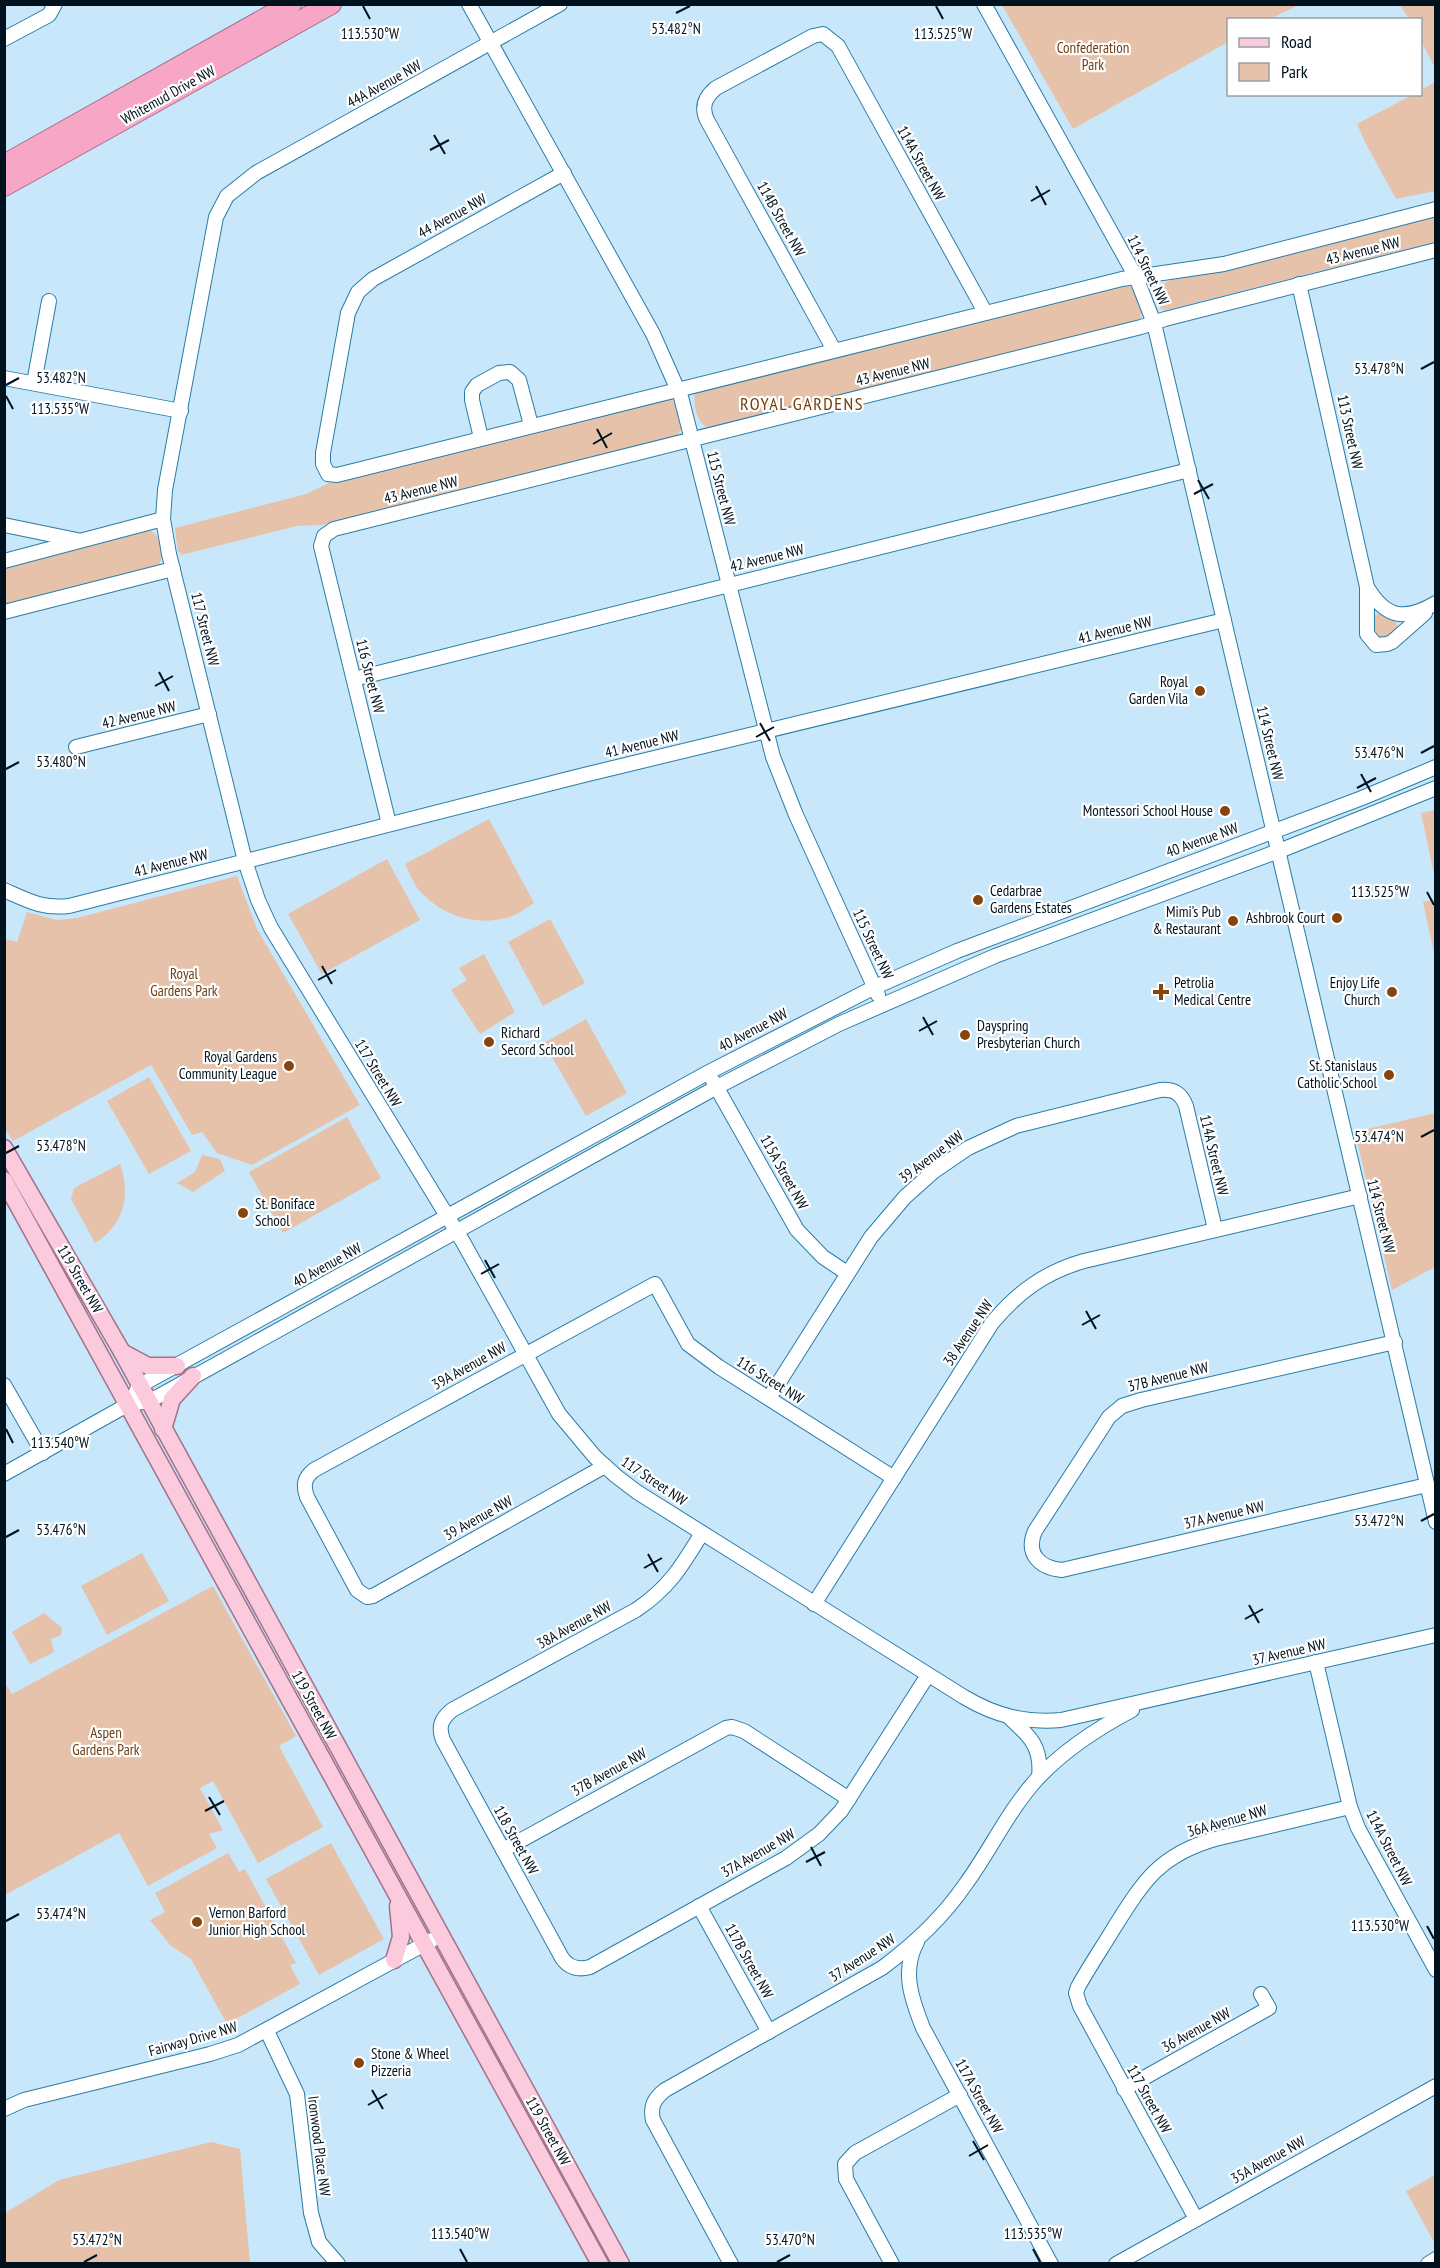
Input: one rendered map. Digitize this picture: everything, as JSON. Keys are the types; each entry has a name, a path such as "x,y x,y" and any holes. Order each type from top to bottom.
{"highway":[{"name":"Whitemud Drive NW","path":"4,165 291,4"},
{"name":"Whitemud Drive NW","path":"4,186 331,4"}],"main road":[{"name":"119 Street NW","path":"4,1148 122,1352 621,2264"},
{"name":"119 Street NW","path":"4,1180 600,2264"},
{"path":"122,1352 148,1366 177,1366"},
{"path":"163,1429 172,1399 194,1376"},
{"path":"394,1960 401,1937 396,1894"}],"street":[{"name":"115 Street NW","path":"469,4 653,334 678,389 765,731 782,782 882,1004"},
{"name":"44A Avenue NW","path":"227,196 256,174 560,4"},
{"name":"114 Street NW","path":"984,4 1136,277 1154,323 1436,1522"},
{"path":"4,39 49,15 56,5"},
{"name":"114B Street NW","path":"823,34 808,37 716,88 705,102 704,111 834,350"},
{"name":"114A Street NW","path":"823,34 838,46 985,312"},
{"name":"44 Avenue NW","path":"328,474 323,464 323,453 348,313 358,292 373,279 564,173"},
{"name":"117 Street NW","path":"227,196 216,217 212,231 165,490 163,519 173,569 245,861 258,900 279,942 456,1232 559,1414 579,1439 627,1485 928,1675 979,1706 1010,1718"},
{"name":"43 Avenue NW","path":"328,474 337,475 1122,279 1224,264 1436,209"},
{"name":"43 Avenue NW","path":"324,536 339,528 1436,250"},
{"name":"113 Street NW","path":"1299,284 1367,587 1367,634 1376,645 1392,642 1418,621 1435,603"},
{"path":"34,383 49,301"},
{"path":"481,438 472,392 477,385 503,372 510,372 519,380 531,425"},
{"path":"4,378 181,411"},
{"name":"42 Avenue NW","path":"354,679 1189,470"},
{"path":"4,561 163,519"},
{"path":"4,525 82,540"},
{"name":"116 Street NW","path":"324,536 321,546 389,824"},
{"path":"4,612 173,569"},
{"name":"113 Street NW","path":"1367,587 1380,604 1390,611 1405,616 1412,615 1435,603"},
{"name":"41 Avenue NW","path":"4,890 38,906 69,906 389,824 1224,620"},
{"name":"42 Avenue NW","path":"76,747 209,714"},
{"name":"40 Avenue NW","path":"4,1474 129,1404 177,1366 709,1072 874,987 957,951 1362,798 1436,767"},
{"name":"40 Avenue NW","path":"143,1394 194,1376 717,1087 802,1042 882,1004 995,956 1279,851 1436,788"},
{"name":"115A Street NW","path":"709,1072 797,1230 818,1252 848,1273"},
{"name":"39 Avenue NW","path":"769,1398 879,1226 904,1197 933,1172 968,1148 998,1132 1034,1120 1160,1090 1175,1091"},
{"name":"114A Street NW","path":"1175,1091 1183,1098 1186,1106 1215,1229"},
{"name":"38 Avenue NW","path":"814,1604 992,1323 1019,1294 1035,1282 1069,1265 1360,1196"},
{"name":"116 Street NW","path":"655,1284 688,1344 718,1367 894,1478"},
{"name":"39A Avenue NW","path":"367,1597 357,1590 307,1497 305,1478 314,1470 655,1284"},
{"name":"37B Avenue NW","path":"1033,1553 1031,1543 1035,1531 1109,1417 1122,1406 1395,1342"},
{"path":"4,1384 43,1453"},
{"name":"39 Avenue NW","path":"367,1597 373,1596 605,1466"},
{"name":"37A Avenue NW","path":"1033,1553 1047,1566 1062,1570 1427,1485"},
{"name":"38A Avenue NW","path":"441,1723 452,1710 636,1610 652,1599 672,1579 702,1533"},
{"name":"37 Avenue NW","path":"1010,1718 1035,1722 1061,1720 1436,1635"},
{"name":"114A Street NW","path":"1316,1662 1350,1806 1358,1828 1436,1970"},
{"name":"37A Avenue NW","path":"573,1967 590,1967 786,1858 808,1843 832,1821 849,1798 928,1675"},
{"name":"37 Avenue NW","path":"731,2264 655,2126 651,2107 657,2097 665,2090 882,1968 919,1937 945,1911 966,1885 1009,1816 1039,1777 1093,1734 1150,1701"},
{"path":"1010,1718 1027,1734 1036,1748 1040,1759 1039,1777"},
{"name":"118 Street NW","path":"441,1723 443,1740 562,1958 573,1967"},
{"name":"37B Avenue NW","path":"503,1850 719,1730 732,1727 744,1731 849,1798"},
{"name":"36A Avenue NW","path":"1076,1993 1081,1981 1137,1892 1154,1871 1174,1856 1192,1846 1215,1839 1350,1806"},
{"name":"117B Street NW","path":"699,1906 769,2032"},
{"name":"Fairway Drive NW","path":"4,2109 24,2100 221,2051 267,2031 440,1935"},
{"name":"117A Street NW","path":"919,1937 909,1965 909,1979 913,2001 923,2028 1051,2264"},
{"name":"117 Street NW","path":"1076,1993 1080,2006 1124,2089 1196,2219"},
{"name":"36 Avenue NW","path":"1124,2089 1269,2008 1261,1994"},
{"name":"Ironwood Place NW","path":"267,2031 297,2094 311,2213 319,2242 338,2264"},
{"name":"35A Avenue NW","path":"1116,2264 1436,2086"},
{"path":"892,2264 846,2180 845,2164 855,2153 960,2095"},
{"path":"1428,2264 1436,2259"}],"green space":[{"name":"Confederation Park","path":"1002,5 1299,5 1272,18 1227,18 1227,43 1073,129"},
{"path":"1400,5 1435,5 1435,68 1422,43 1422,18 1408,18"},
{"path":"1435,82 1435,191 1396,199 1357,124 1410,96 1422,96 1422,89"},
{"path":"1435,217 1435,242 1166,310 1161,309 1156,295 1160,285 1176,278 1226,270"},
{"path":"1126,284 1133,289 1142,312 1140,319 1136,321 708,428 704,426 696,413 695,392"},
{"path":"667,398 676,404 682,428 678,435 322,525 297,526 181,555 180,552 178,553 175,528 306,494 329,483"},
{"path":"149,530 157,536 161,546 162,557 157,566 5,604 5,566"},
{"path":"1381,613 1393,619 1397,626 1397,630 1387,638 1378,638 1373,635 1373,616"},
{"path":"1436,810 1435,879 1421,813"},
{"path":"489,819 534,903 510,917 485,921 472,920 448,912 427,898 416,886 405,864"},
{"path":"387,859 420,920 322,974 288,914"},
{"name":"Royal Gardens Park","path":"237,876 257,929 360,1105 252,1165 217,1153 202,1132 192,1135 151,1065 13,1141 4,1128 5,939 17,942 27,912 57,920 77,918"},
{"path":"1436,899 1435,958 1423,902"},
{"path":"550,919 585,983 543,1006 508,942"},
{"path":"484,954 515,1012 480,1034 451,990 467,980 459,968"},
{"path":"586,1019 627,1093 586,1116 544,1043"},
{"path":"149,1077 191,1151 149,1174 107,1101"},
{"path":"1435,1113 1435,1267 1392,1290 1355,1132"},
{"path":"347,1117 381,1178 283,1233 249,1172"},
{"path":"202,1155 220,1159 225,1171 193,1192 177,1183 195,1172"},
{"path":"120,1164 125,1198 119,1218 105,1236 95,1243 71,1199 74,1188"},
{"path":"142,1553 169,1601 107,1635 81,1586"},
{"name":"Aspen Gardens Park","path":"213,1586 296,1736 279,1746 323,1827 258,1863 213,1781 200,1788 223,1830 209,1834 217,1848 148,1886 119,1833 5,1895 5,1683 12,1694"},
{"path":"44,1613 62,1628 61,1635 51,1639 54,1652 30,1664 12,1632"},
{"path":"331,1843 384,1939 319,1975 266,1879"},
{"path":"228,1853 239,1872 245,1869 296,1963 290,1965 300,1984 227,2024 191,1959 171,1946 150,1920 165,1912 155,1893"},
{"path":"211,2142 240,2149 250,2263 5,2263 5,2213 59,2180"},
{"path":"1435,2175 1435,2244 1406,2191"}],"place":[{"name":"Royal Garden Vila","path":"1200,691"},
{"name":"Montessori School House","path":"1225,811"},
{"name":"Cedarbrae Gardens Estates","path":"978,900"},
{"name":"Ashbrook Court","path":"1337,918"},
{"name":"Mimi’s Pub & Restaurant","path":"1233,921"},
{"name":"Petrolia Medical Centre","path":"1161,992"},
{"name":"Enjoy Life Church","path":"1392,992"},
{"name":"Dayspring Presbyterian Church","path":"965,1035"},
{"name":"Richard Secord School","path":"489,1042"},
{"name":"Royal Gardens Community League","path":"289,1066"},
{"name":"St. Stanislaus Catholic School","path":"1389,1075"},
{"name":"St. Boniface School","path":"243,1213"},
{"name":"Vernon Barford Junior High School","path":"197,1922"},
{"name":"Stone & Wheel Pizzeria","path":"359,2063"}],"district":[{"name":"ROYAL GARDENS","path":"802,404"}]}
